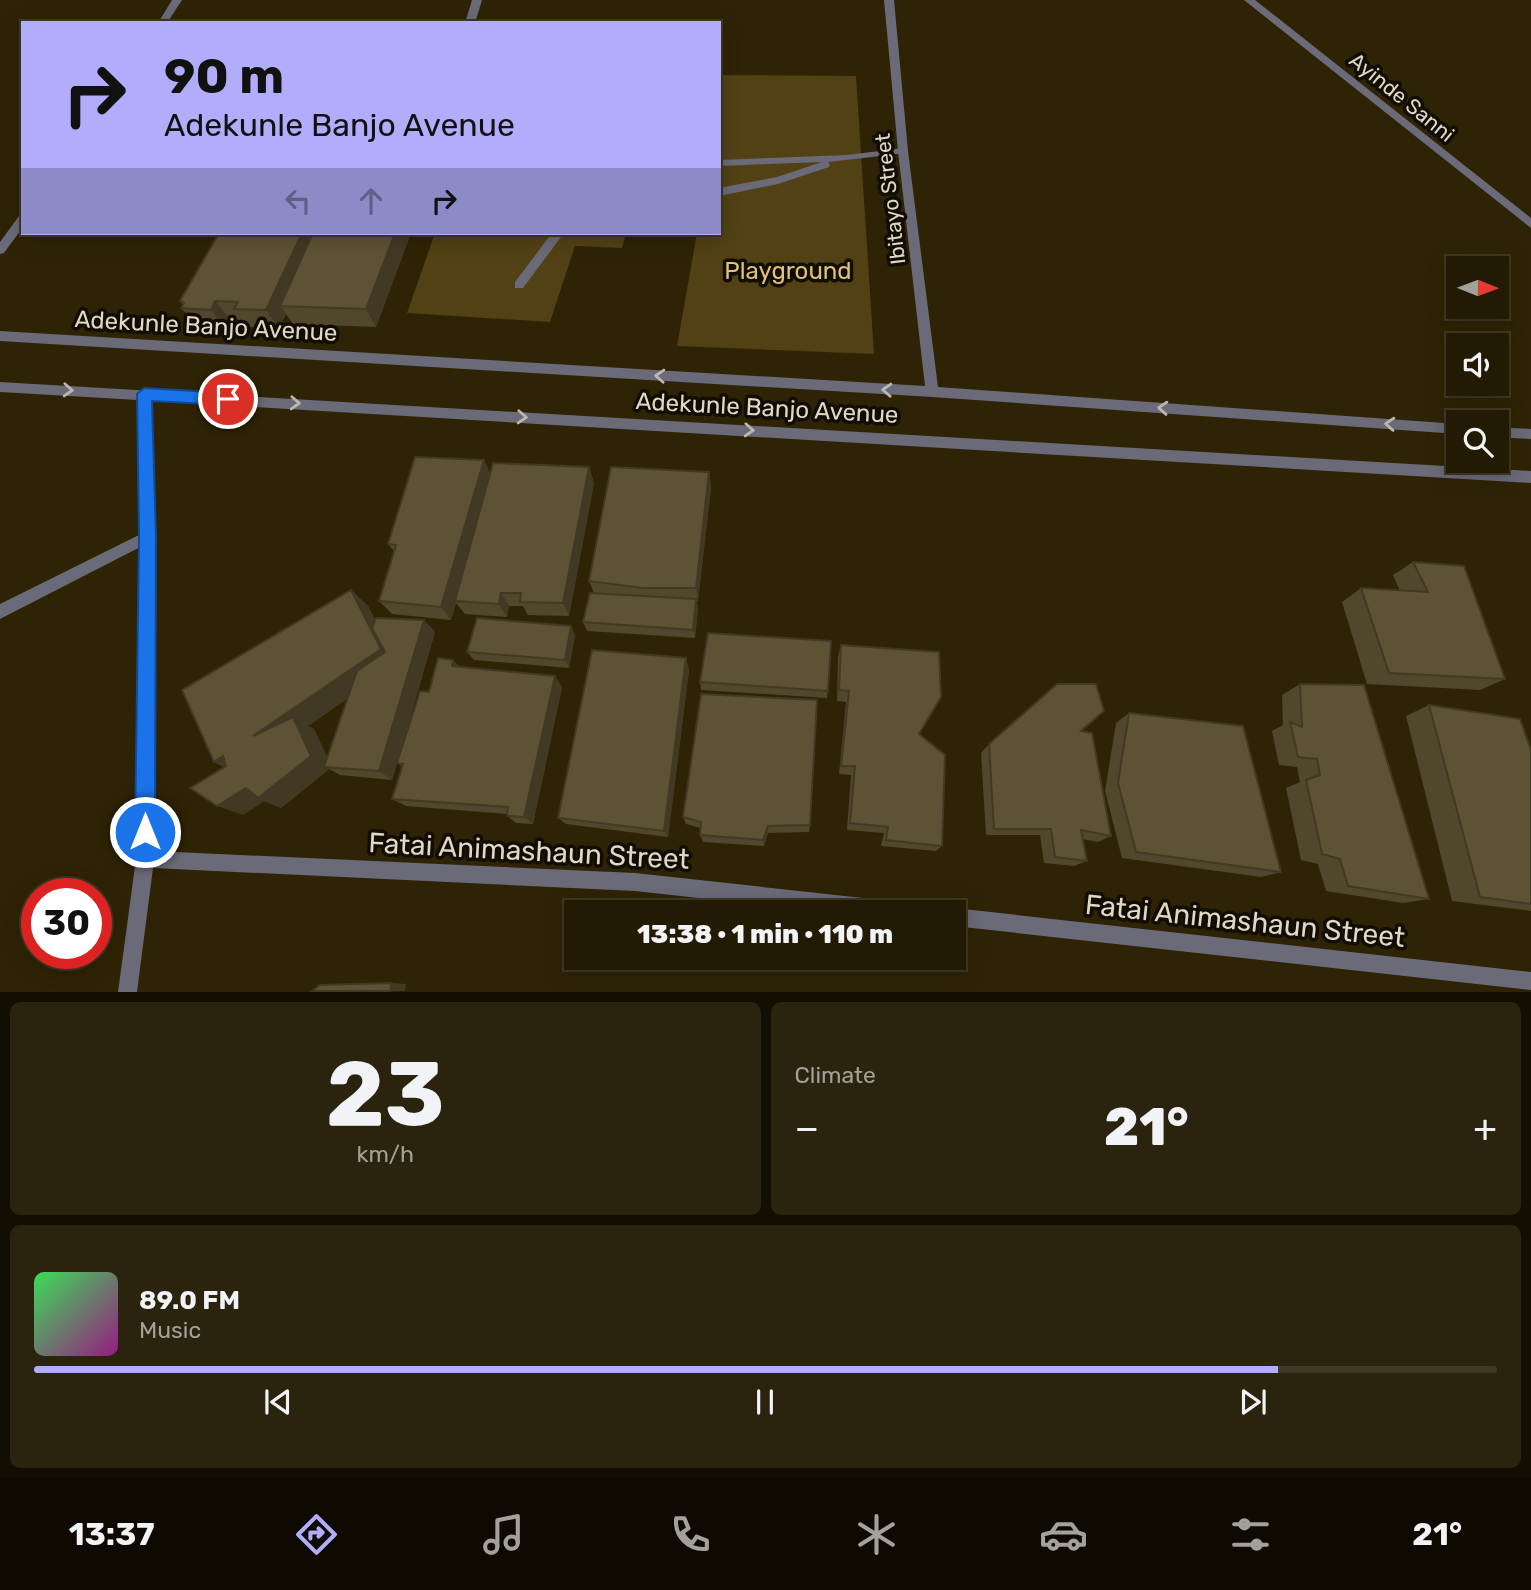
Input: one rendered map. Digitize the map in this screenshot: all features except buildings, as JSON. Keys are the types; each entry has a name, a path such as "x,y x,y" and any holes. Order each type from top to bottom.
{"street":[{"path":"163,21 177,0"},
{"path":"471,21 477,0"},
{"name":"Ibitayo Street","path":"889,0 903,150 932,392"},
{"name":"Ayinde Sanni","path":"1249,0 1531,225"},
{"path":"721,163 846,158 903,150"},
{"path":"721,192 778,180 846,158"},
{"path":"0,250 21,222"},
{"path":"519,285 556,235"},
{"name":"Adekunle Banjo Avenue","path":"0,336 932,392 1446,428"},
{"name":"Adekunle Banjo Avenue","path":"0,387 1531,477"},
{"path":"127,992 145,859 148,537 144,394"},
{"path":"1509,433 1531,434"},
{"path":"0,612 148,537"},
{"name":"Fatai Animashaun Street","path":"145,859 635,881 803,900"},
{"name":"Fatai Animashaun Street","path":"966,918 1531,981"}],"green space":[{"name":"Playground","path":"721,75 856,76 874,354 677,346 697,235 721,235"},
{"path":"434,235 625,235 622,248 575,246 550,322 407,313"}],"route":[{"path":"145,832 148,537 144,394 228,399"}]}
